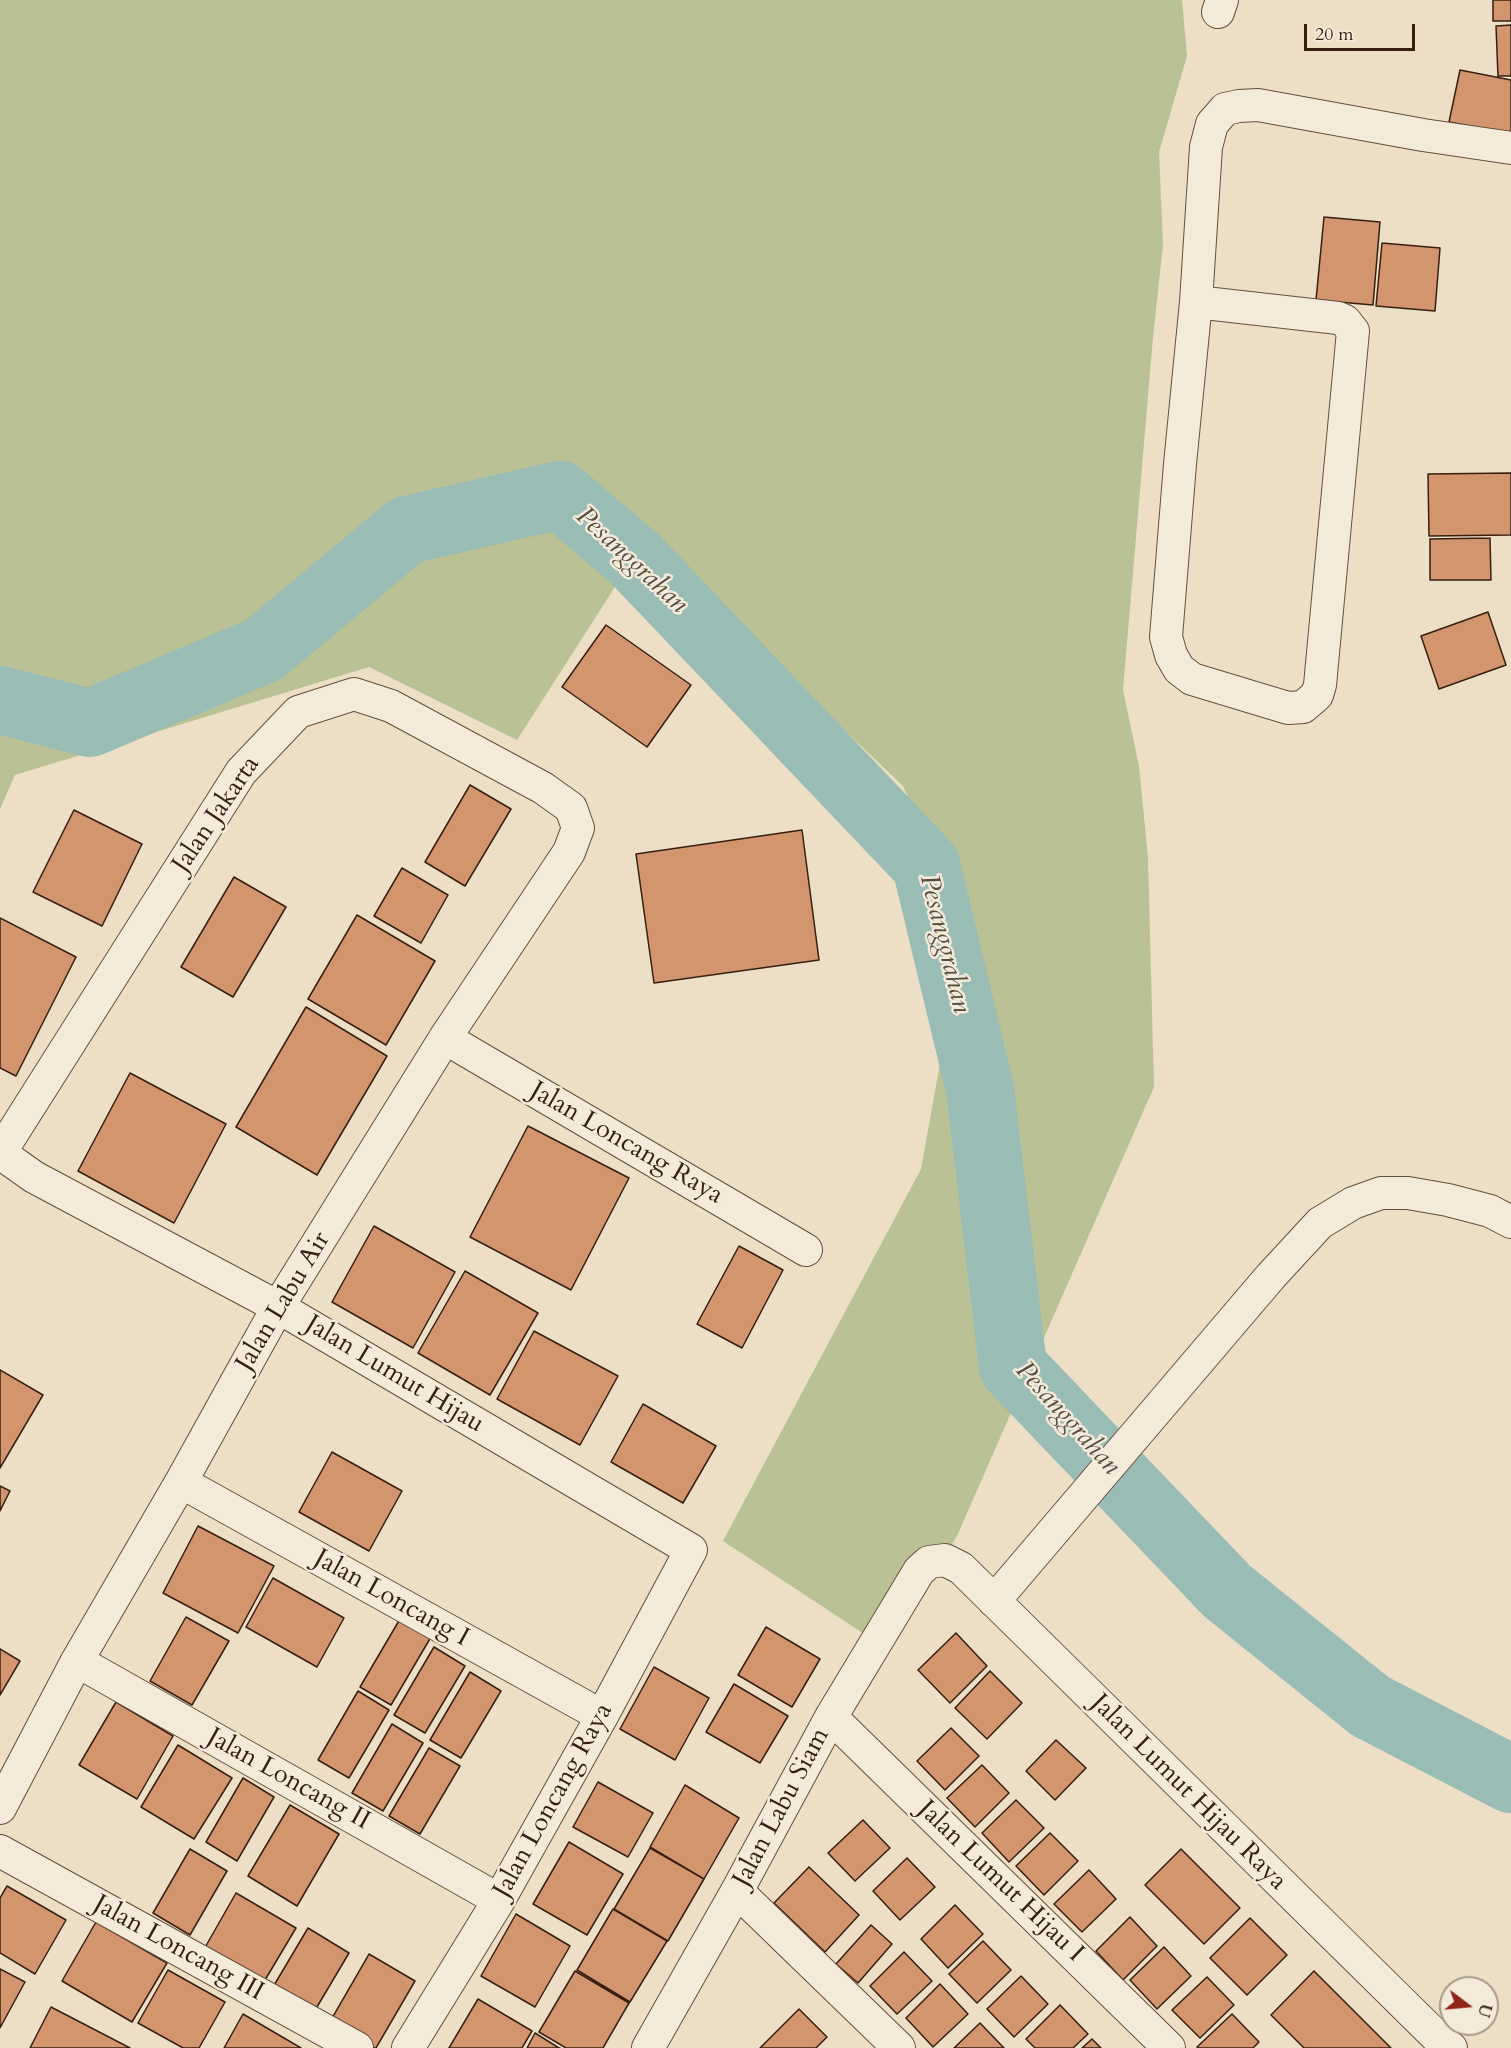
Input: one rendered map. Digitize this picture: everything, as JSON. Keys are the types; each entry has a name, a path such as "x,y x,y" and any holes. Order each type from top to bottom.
{"street":[{"path":"1196,302 1338,318 1345,321 1353,331 1320,685 1317,695 1303,707 1288,708 1192,679 1179,669 1166,637 1196,302 1206,147 1212,123 1225,109 1258,105 1423,135 1511,148"},
{"name":"Jalan Jakarta","path":"0,1153 241,772 298,712 354,694 391,706 543,788 571,808"},
{"name":"Jalan Labu Air","path":"0,1808 77,1661 181,1482 278,1307 445,1038 569,852 578,828 571,808"},
{"name":"Jalan Loncang Raya","path":"445,1038 806,1250"},
{"name":"Jalan Lumut Hijau","path":"0,1153 34,1177 278,1307 691,1550"},
{"path":"994,1600 1271,1276 1320,1223 1353,1203 1381,1192 1408,1193 1490,1211 1511,1222"},
{"name":"Jalan Loncang I","path":"181,1482 602,1716"},
{"name":"Jalan Loncang Raya","path":"408,2048 499,1900 602,1716 691,1550"},
{"name":"Jalan Lumut Hijau Raya","path":"919,1571 929,1562 936,1560 945,1560 961,1568 1439,2044"},
{"name":"Jalan Labu Siam","path":"648,2048 737,1892 831,1717 919,1571"},
{"name":"Jalan Loncang II","path":"77,1661 499,1900"},
{"name":"Jalan Lumut Hijau I","path":"831,1717 1169,2048"},
{"name":"Jalan Loncang III","path":"0,1851 357,2048"},
{"path":"737,1892 899,2048"}],"green space":[{"path":"0,0 1182,0 1187,56 1159,152 1163,245 1123,690 1139,766 1148,858 1154,1087 957,1536 887,1649 723,1541 921,1169 965,924 903,786 645,540 517,740 369,667 15,775 0,809"}],"building":[{"path":"1493,0 1511,0 1511,21 1493,21"},
{"path":"1511,25 1511,76 1498,76 1496,26"},
{"path":"1460,70 1511,80 1511,134 1449,122"},
{"path":"1324,217 1380,222 1373,305 1316,300"},
{"path":"1382,243 1440,248 1435,311 1376,306"},
{"path":"1511,473 1511,535 1429,536 1428,474"},
{"path":"1490,538 1491,580 1430,580 1430,539"},
{"path":"1488,612 1506,665 1439,689 1421,636"},
{"path":"606,625 691,685 647,747 562,687"},
{"path":"470,785 511,809 465,886 425,862"},
{"path":"74,810 142,844 102,926 33,892"},
{"path":"802,830 819,960 654,983 636,854"},
{"path":"402,868 448,895 421,943 374,916"},
{"path":"234,877 286,907 233,997 181,967"},
{"path":"357,915 435,961 386,1045 308,999"},
{"path":"0,918 76,957 16,1076 0,1068"},
{"path":"306,1007 387,1056 317,1175 236,1127"},
{"path":"130,1073 226,1124 174,1223 78,1171"},
{"path":"528,1126 629,1178 571,1290 470,1237"},
{"path":"374,1226 455,1272 413,1348 332,1302"},
{"path":"739,1246 783,1270 742,1348 697,1324"},
{"path":"465,1271 538,1313 490,1395 418,1353"},
{"path":"534,1331 618,1376 580,1445 497,1399"},
{"path":"0,1370 43,1395 0,1468"},
{"path":"643,1404 716,1446 683,1503 611,1462"},
{"path":"332,1452 402,1491 369,1551 299,1512"},
{"path":"0,1486 10,1491 0,1511"},
{"path":"198,1526 274,1566 238,1633 163,1593"},
{"path":"273,1578 344,1618 317,1667 246,1627"},
{"path":"186,1617 229,1641 192,1705 150,1681"},
{"path":"400,1619 431,1637 391,1705 360,1687"},
{"path":"766,1627 820,1659 792,1707 738,1675"},
{"path":"956,1633 987,1666 950,1703 918,1670"},
{"path":"434,1647 465,1666 425,1733 394,1715"},
{"path":"0,1649 20,1661 0,1695"},
{"path":"654,1667 709,1698 675,1760 620,1729"},
{"path":"990,1671 1022,1703 987,1739 955,1708"},
{"path":"470,1672 501,1691 461,1758 430,1740"},
{"path":"734,1684 788,1716 760,1763 706,1732"},
{"path":"358,1691 389,1710 349,1778 318,1760"},
{"path":"116,1702 173,1736 137,1799 79,1765"},
{"path":"392,1724 423,1743 383,1811 352,1793"},
{"path":"951,1728 979,1756 945,1790 917,1761"},
{"path":"1056,1740 1086,1768 1055,1800 1026,1771"},
{"path":"178,1745 232,1778 194,1839 141,1807"},
{"path":"429,1748 460,1766 420,1834 389,1816"},
{"path":"982,1765 1009,1793 975,1827 947,1798"},
{"path":"243,1778 274,1797 237,1861 206,1842"},
{"path":"598,1782 653,1813 628,1857 573,1827"},
{"path":"685,1785 739,1818 704,1879 650,1847"},
{"path":"1016,1800 1044,1828 1009,1862 982,1833"},
{"path":"290,1805 339,1834 297,1906 248,1876"},
{"path":"863,1820 890,1848 855,1881 828,1853"},
{"path":"1050,1833 1078,1861 1044,1895 1016,1866"},
{"path":"569,1842 623,1874 587,1935 533,1904"},
{"path":"650,1848 704,1879 668,1941 614,1909"},
{"path":"190,1849 227,1871 190,1935 153,1913"},
{"path":"1181,1849 1240,1908 1204,1944 1145,1885"},
{"path":"907,1858 935,1887 900,1920 873,1891"},
{"path":"809,1867 859,1915 825,1952 774,1903"},
{"path":"1089,1870 1116,1899 1082,1932 1054,1904"},
{"path":"7,1886 66,1920 35,1974 0,1953 0,1898"},
{"path":"236,1893 296,1928 262,1985 203,1951"},
{"path":"955,1905 983,1934 948,1968 921,1939"},
{"path":"613,1909 667,1941 630,2002 577,1970"},
{"path":"516,1914 570,1946 535,2007 481,1976"},
{"path":"1130,1917 1157,1946 1123,1980 1096,1951"},
{"path":"1250,1918 1287,1955 1247,1995 1210,1958"},
{"path":"96,1922 167,1963 132,2022 62,1981"},
{"path":"871,1925 892,1944 858,1983 836,1964"},
{"path":"308,1928 349,1953 314,2012 273,1987"},
{"path":"983,1941 1011,1970 977,2003 949,1974"},
{"path":"1164,1947 1191,1976 1157,2009 1130,1980"},
{"path":"904,1952 932,1981 897,2014 870,1986"},
{"path":"369,1954 415,1981 376,2048 366,2048 328,2025"},
{"path":"0,1969 25,1982 0,2028"},
{"path":"168,1970 225,2002 199,2048 183,2048 138,2023"},
{"path":"575,1971 629,2003 603,2048 566,2048 539,2032"},
{"path":"1314,1971 1391,2048 1304,2048 1271,2015"},
{"path":"1021,1976 1048,2004 1014,2037 987,2009"},
{"path":"1207,1977 1234,2005 1200,2038 1172,2010"},
{"path":"940,1984 968,2014 933,2047 906,2018"},
{"path":"478,1999 532,2031 522,2048 449,2048"},
{"path":"1060,2005 1088,2034 1073,2048 1035,2048 1026,2039"},
{"path":"51,2007 130,2048 30,2048"},
{"path":"799,2009 827,2037 816,2048 760,2048"},
{"path":"243,2014 301,2048 224,2048"},
{"path":"1232,2014 1259,2042 1253,2048 1197,2047"},
{"path":"980,2023 1004,2048 954,2048"},
{"path":"535,2033 559,2048 527,2048"},
{"path":"1092,2039 1101,2048 1082,2048"}],"waterway":[{"name":"Pesanggrahan","path":"0,700 90,723 263,650 407,530 560,495 635,559 926,865 980,1089 1013,1367 1227,1591 1370,1706 1511,1779"}]}
